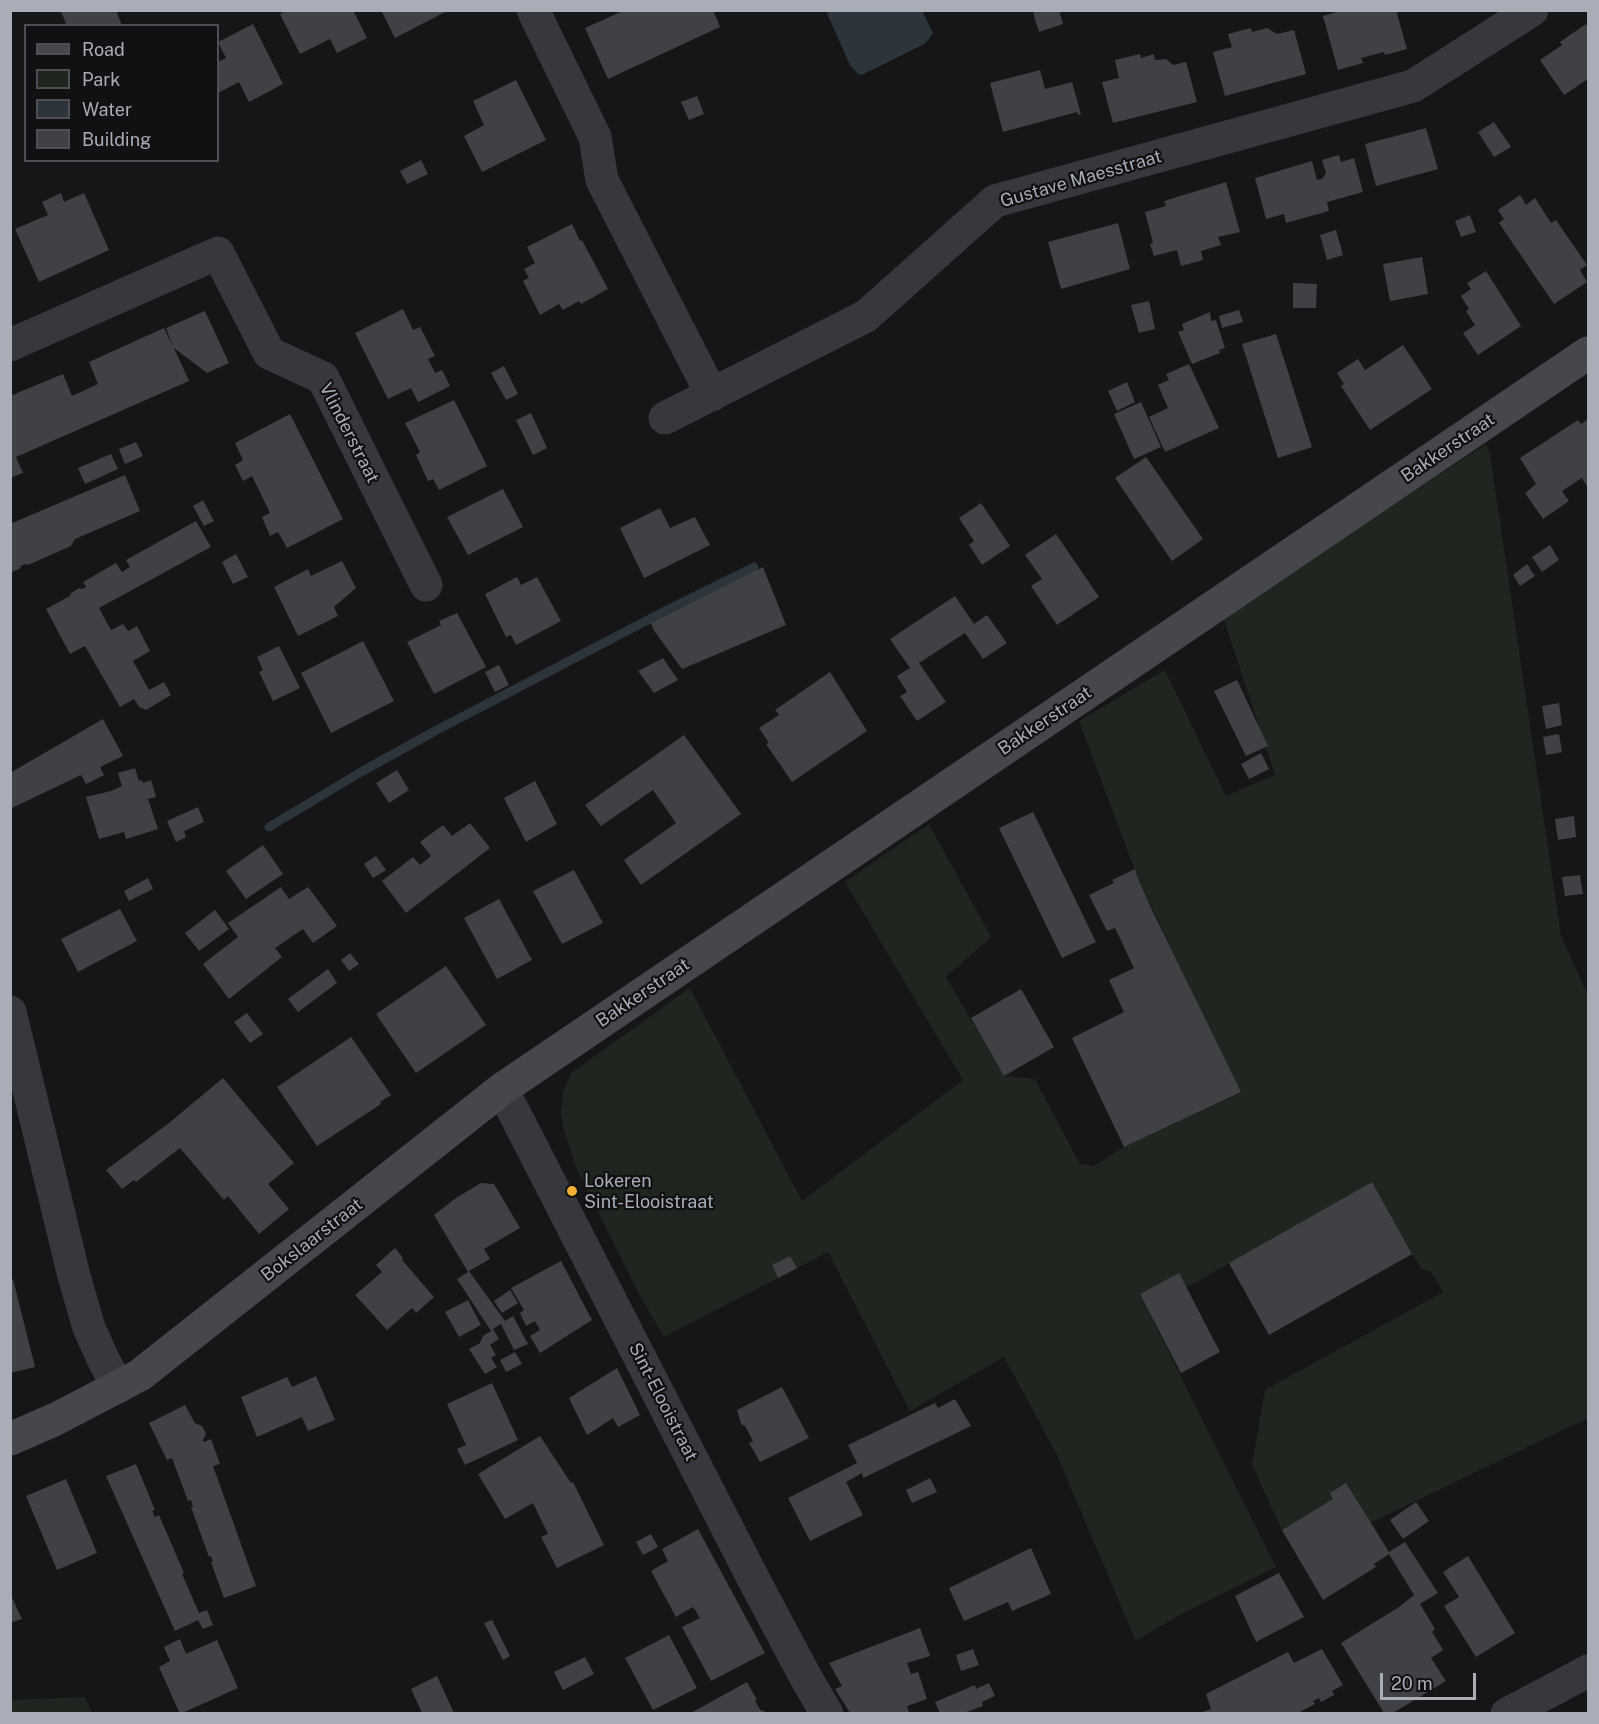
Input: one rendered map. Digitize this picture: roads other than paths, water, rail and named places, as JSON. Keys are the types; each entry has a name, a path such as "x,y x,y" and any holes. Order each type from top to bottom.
{"street":[{"path":"533,10 595,137 602,180 712,395"},
{"name":"Gustave Maesstraat","path":"665,418 866,316 995,201 1413,86 1532,10"},
{"name":"Vlinderstraat","path":"10,345 218,253 269,353 323,378 426,585"},
{"name":"Bakkerstraat","path":"502,1089 1588,352"},
{"path":"10,1012 74,1276 89,1328 118,1387"},
{"name":"Bokslaarstraat","path":"10,1439 56,1419 140,1375 502,1089"},
{"name":"Sint-Elooistraat","path":"502,1089 755,1582 827,1713"},
{"path":"1507,1713 1588,1671"}],"water":[{"path":"826,11 922,11 933,33 924,44 861,75 850,65"}],"waterway":[{"path":"269,827 435,731 754,567"}],"place":[{"name":"Lokeren Sint-Elooistraat","path":"572,1191"}]}
